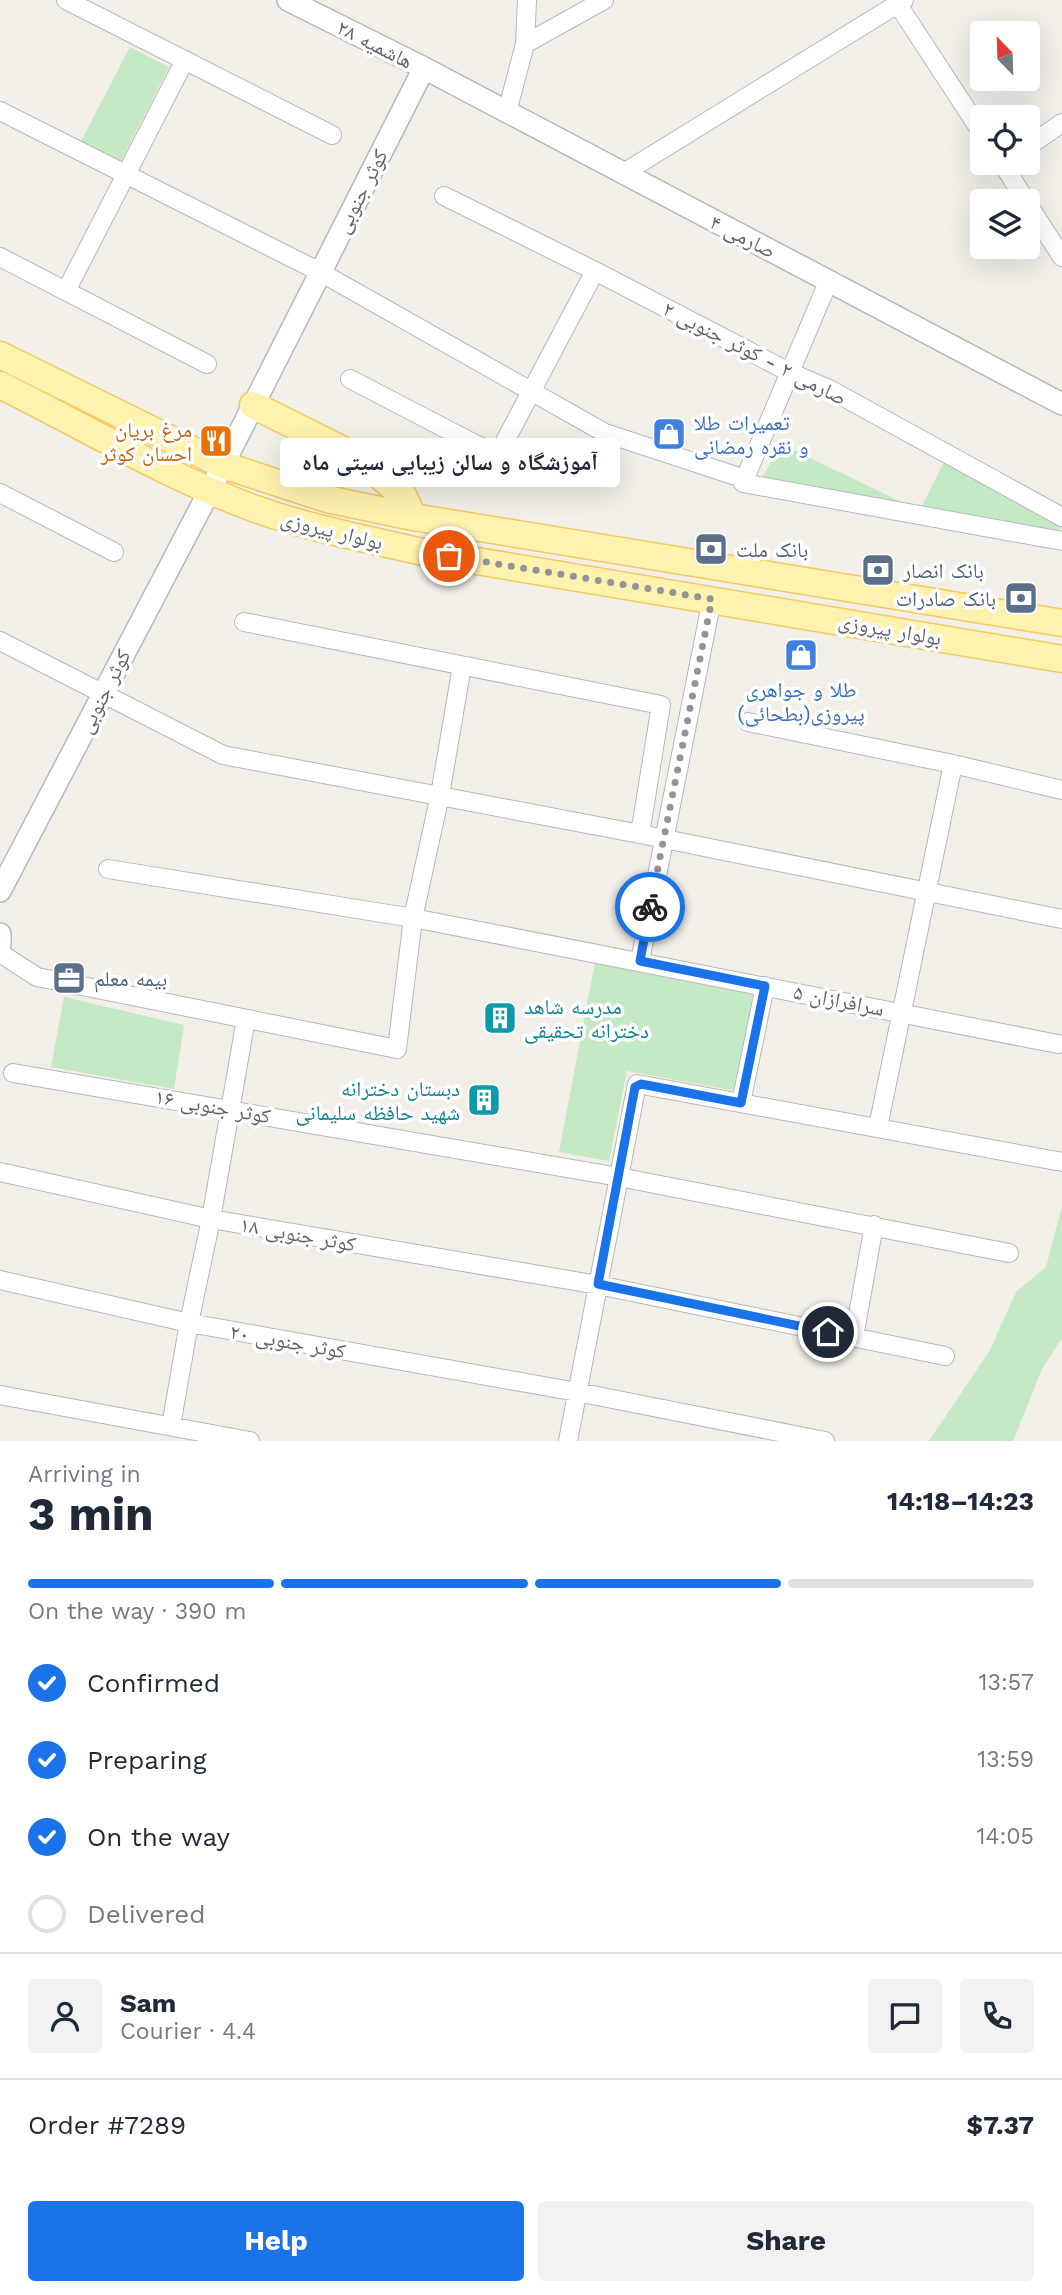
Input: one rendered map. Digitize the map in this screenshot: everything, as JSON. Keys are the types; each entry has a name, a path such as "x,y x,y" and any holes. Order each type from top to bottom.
{"main road":[{"name":"بولوار پیروزی","path":"0,355 223,465 327,499 413,517 1062,623"},
{"name":"بولوار پیروزی","path":"0,385 208,490 319,529 423,552 1062,659"},
{"path":"253,405 341,449 373,470 404,497 413,517"}],"street":[{"path":"66,0 332,135"},
{"name":"هاشمیه ۲۸","path":"288,0 424,68"},
{"path":"507,112 526,44 527,0"},
{"path":"526,44 604,0"},
{"path":"622,174 899,1 970,114"},
{"path":"66,291 185,60"},
{"name":"صارمی ۴","path":"424,68 1062,404"},
{"name":"کوثر جنوبی","path":"0,891 223,465 424,68"},
{"path":"0,111 320,272 605,433 744,481 1062,541"},
{"path":"1040,138 1062,123"},
{"name":"صارمی ۲ - کوثر جنوبی ۲","path":"444,196 789,372 829,389 1062,517"},
{"path":"1040,222 1062,257"},
{"path":"0,257 207,364"},
{"path":"500,448 595,271"},
{"path":"744,481 829,280"},
{"path":"350,379 475,444 500,448 600,476"},
{"path":"0,493 114,552"},
{"path":"640,961 712,599"},
{"path":"244,622 661,705 640,834"},
{"path":"0,641 223,755 640,834 1062,919"},
{"path":"0,953 37,977 397,1049 414,918 440,795 462,666"},
{"path":"748,722 953,764 1062,790"},
{"path":"878,1127 953,764"},
{"name":"سرافرازان ۵","path":"108,869 414,918 902,1011 1058,1044"},
{"path":"0,934 0,945"},
{"path":"741,1103 765,986"},
{"path":"171,1426 246,1019"},
{"name":"کوثر جنوبی ۱۶","path":"13,1073 619,1177 1009,1253"},
{"path":"568,1441 637,1084 1062,1162"},
{"name":"کوثر جنوبی ۱۸","path":"0,1172 211,1219 598,1284 945,1356"},
{"path":"854,1337 874,1225"},
{"name":"کوثر جنوبی ۲۰","path":"0,1280 189,1323 577,1392 825,1441"},
{"path":"0,1395 250,1441"}],"green space":[{"path":"130,47 169,67 119,165 79,145"},
{"path":"781,444 914,508 759,483"},
{"path":"945,460 1062,522 1062,527 1053,534 920,510"},
{"path":"595,962 766,993 747,1093 627,1071 609,1161 559,1152"},
{"path":"64,997 184,1025 174,1089 51,1067"},
{"path":"1062,1206 1062,1338 1042,1369 1013,1441 929,1441 990,1350 1016,1292 1046,1267"}],"way so far":[{"path":"449,556 712,599 650,907"}],"place":[{"name":"تعمیرات طلا و نقره رمضانی","path":"669,434"},
{"name":"مرغ بریان احسان کوثر","path":"216,441"},
{"name":"بانک ملت","path":"711,549"},
{"name":"آموزشگاه و سالن زیبایی سیتی ماه","path":"449,556"},
{"name":"بانک انصار","path":"878,570"},
{"name":"بانک صادرات","path":"1021,598"},
{"name":"طلا و جواهری پیروزی(بطحائی)","path":"801,655"},
{"name":"بیمه معلم","path":"69,978"},
{"name":"مدرسه شاهد دخترانه تحقیقی","path":"500,1018"},
{"name":"دبستان دخترانه شهید حافظه سلیمانی","path":"484,1100"}],"route":[{"path":"650,907 640,961 765,986 741,1103 641,1084 635,1087 598,1284 828,1332"}]}
